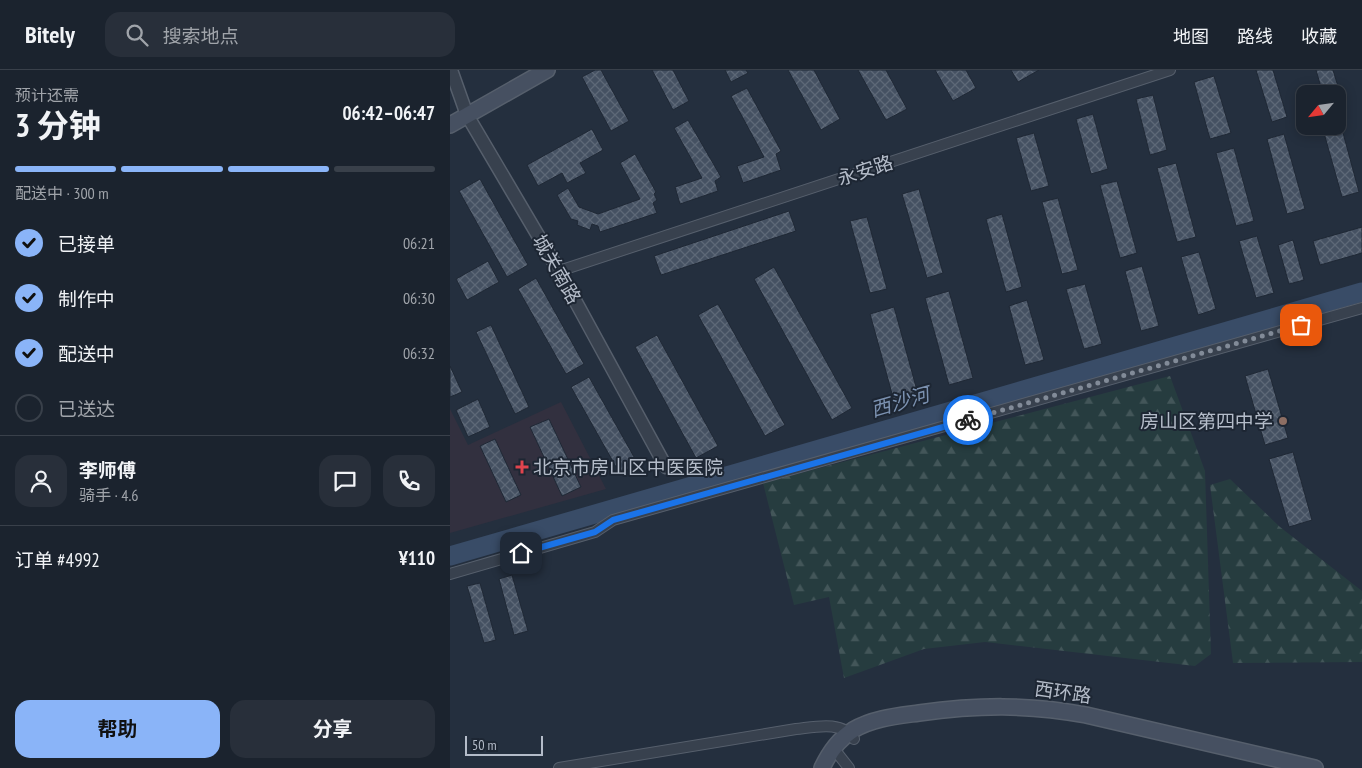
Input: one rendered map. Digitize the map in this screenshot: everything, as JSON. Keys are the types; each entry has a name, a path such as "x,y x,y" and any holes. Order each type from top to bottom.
{"main road":[{"path":"450,125 547,70"},
{"name":"西环路","path":"822,768 832,750 884,718 951,709 1003,705 1054,709 1314,768"},
{"name":"西环路","path":"830,768 852,736 870,730 895,723 957,715 1023,713 1088,722 1287,768"}],"street":[{"name":"城关南路","path":"451,70 467,115 559,271 666,467"},
{"name":"永安路","path":"559,271 1170,70"},
{"path":"450,574 595,532 613,520 1362,308"},
{"path":"559,768 796,729 830,726 852,736"},
{"path":"838,754 849,768"}],"shaded area":[{"name":"北京市房山区中医医院","path":"561,402 606,489 450,533 450,409 468,445"}],"green space":[{"path":"1170,376 1205,471 1211,654 1195,666 985,642 924,649 844,678 829,597 794,605 763,483"},
{"path":"1230,479 1280,527 1362,591 1362,662 1233,663 1210,485"}],"building":[{"path":"595,70 601,70 629,121 611,131 582,77"},
{"path":"652,70 673,70 689,101 673,110"},
{"path":"725,70 746,70 748,73 731,82"},
{"path":"788,70 814,70 840,119 821,130"},
{"path":"858,70 886,70 907,109 886,120"},
{"path":"935,70 966,70 976,88 953,101"},
{"path":"1011,70 1039,70 1018,82"},
{"path":"1256,70 1273,70 1287,117 1272,122"},
{"path":"1316,70 1333,70 1338,85 1320,85"},
{"path":"1214,76 1231,133 1210,139 1194,82"},
{"path":"747,88 781,151 776,154 781,170 743,183 737,166 764,157 731,96"},
{"path":"1153,95 1167,150 1150,155 1136,99"},
{"path":"1093,114 1108,169 1091,174 1076,119"},
{"path":"688,120 721,177 715,181 718,191 680,204 675,187 702,178 674,128"},
{"path":"592,129 603,150 580,163 586,173 567,183 562,173 538,186 527,165"},
{"path":"1034,133 1049,186 1031,191 1016,138"},
{"path":"1284,134 1305,209 1287,214 1267,139"},
{"path":"1325,135 1344,135 1359,192 1342,197"},
{"path":"1234,148 1254,221 1236,226 1216,153"},
{"path":"635,154 656,192 654,194 657,200 653,203 657,213 600,232 598,226 592,224 590,230 577,225 578,221 571,219 557,195 568,188 579,207 598,214 640,199 620,163"},
{"path":"1176,163 1196,237 1177,242 1157,168"},
{"path":"480,179 528,265 507,277 459,191"},
{"path":"1117,181 1137,253 1120,258 1100,185"},
{"path":"919,189 943,273 927,278 902,194"},
{"path":"1058,198 1078,270 1062,274 1042,202"},
{"path":"789,211 796,231 661,275 654,256"},
{"path":"1002,214 1022,287 1006,292 986,219"},
{"path":"867,217 887,289 870,293 850,221"},
{"path":"1362,227 1362,253 1320,265 1313,241"},
{"path":"1257,236 1274,293 1256,298 1239,241"},
{"path":"1293,240 1304,280 1289,284 1278,245"},
{"path":"1199,252 1216,309 1198,315 1181,257"},
{"path":"488,261 499,282 467,300 456,279"},
{"path":"1142,266 1159,326 1141,331 1125,271"},
{"path":"774,267 852,408 832,420 754,279"},
{"path":"536,278 584,364 566,374 518,289"},
{"path":"1085,284 1102,344 1084,349 1066,289"},
{"path":"949,291 973,378 949,385 925,298"},
{"path":"1027,300 1044,360 1025,365 1009,306"},
{"path":"718,304 785,425 765,436 698,315"},
{"path":"894,307 918,394 894,401 870,314"},
{"path":"491,325 529,407 515,414 476,332"},
{"path":"657,335 718,446 696,458 635,347"},
{"path":"450,366 462,392 450,397"},
{"path":"1268,369 1288,438 1265,445 1245,376"},
{"path":"589,377 638,464 620,474 571,387"},
{"path":"478,399 490,427 468,437 456,410"},
{"path":"549,419 581,487 562,496 530,427"},
{"path":"495,439 521,495 506,502 480,446"},
{"path":"1293,452 1312,520 1289,527 1269,459"},
{"path":"512,575 528,631 514,635 499,579"},
{"path":"480,583 496,640 484,643 467,586"}],"waterway":[{"name":"西沙河","path":"450,556 1362,292"}],"way so far":[{"path":"968,420 1301,325"}],"place":[{"name":"房山区第四中学","path":"1283,421"},
{"name":"北京市房山区中医医院","path":"522,467"}],"route":[{"path":"521,553 595,532 613,520 968,420"}]}
